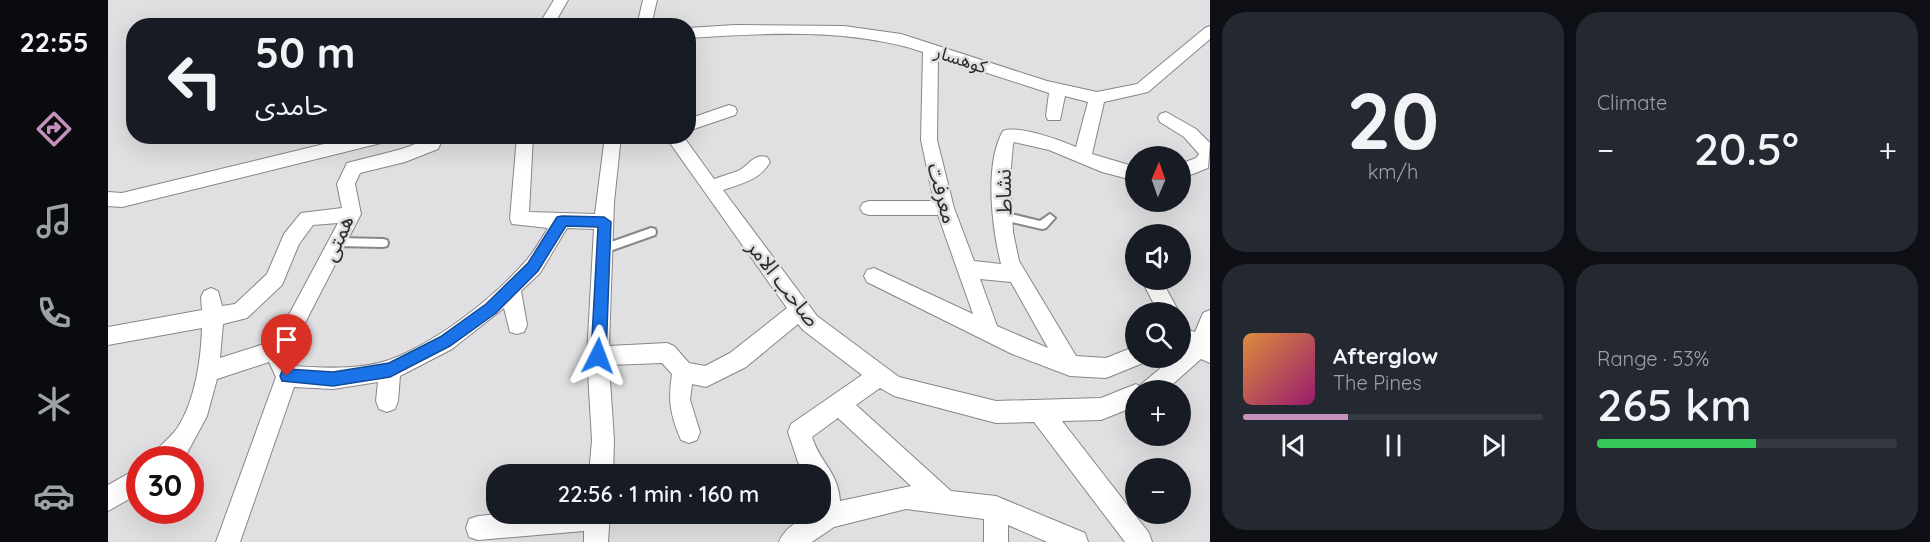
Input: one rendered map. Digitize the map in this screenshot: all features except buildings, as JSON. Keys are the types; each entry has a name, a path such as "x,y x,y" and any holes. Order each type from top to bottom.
{"street":[{"path":"550,18 561,0"},
{"path":"646,18 650,0"},
{"name":"کوهسار","path":"696,32 735,30 844,31 901,39 1058,89 1097,98 1142,88 1210,31"},
{"name":"معرفت","path":"931,49 929,140 945,208 989,332"},
{"path":"1054,116 1058,89"},
{"path":"1082,158 1097,98"},
{"path":"696,122 729,111"},
{"path":"1166,118 1191,133 1209,153 1202,163 1191,168"},
{"name":"نشاط","path":"1070,366 1010,263 1003,216 1001,178 1004,144 1009,135 1036,140 1099,166 1125,172"},
{"path":"108,199 122,200 352,144"},
{"name":"همتی","path":"274,351 298,317 352,214 346,184 353,168 405,155 432,144"},
{"path":"524,144 519,219 604,222"},
{"path":"602,464 603,440 598,356 604,222 612,144"},
{"name":"صاحب الامر","path":"679,144 810,323 894,386 996,412 1101,409 1125,399"},
{"path":"710,187 746,175 761,162"},
{"path":"869,208 945,208"},
{"path":"108,336 213,307 240,312 275,279 291,240 308,218 352,214"},
{"path":"287,376 333,379 390,370 445,342 491,308 533,267 562,221"},
{"path":"968,268 1017,274"},
{"path":"874,276 1019,347 1070,366 1107,368 1125,361"},
{"path":"512,288 517,325"},
{"path":"178,446 192,421 208,372 214,333 213,307"},
{"path":"598,356 667,353 683,371 706,377 738,360 800,310"},
{"path":"1191,341 1210,319"},
{"path":"208,372 274,351 287,376 228,542"},
{"path":"1162,380 1172,368"},
{"path":"387,401 390,370"},
{"path":"683,371 679,400 689,432"},
{"path":"813,464 806,454 799,432 879,376"},
{"path":"838,403 946,502"},
{"path":"1040,411 1140,542"},
{"path":"108,499 126,488"},
{"path":"831,516 906,497 996,508 1076,542"},
{"path":"996,508 996,542"},
{"path":"478,528 597,524"},
{"path":"791,542 817,524"}],"lane":[{"path":"1003,216 1042,225 1050,218"},
{"path":"604,249 651,232"},
{"path":"338,242 383,243"}],"route":[{"path":"287,376 333,379 390,370 445,342 491,308 533,267 562,221 604,222 598,356"}]}
